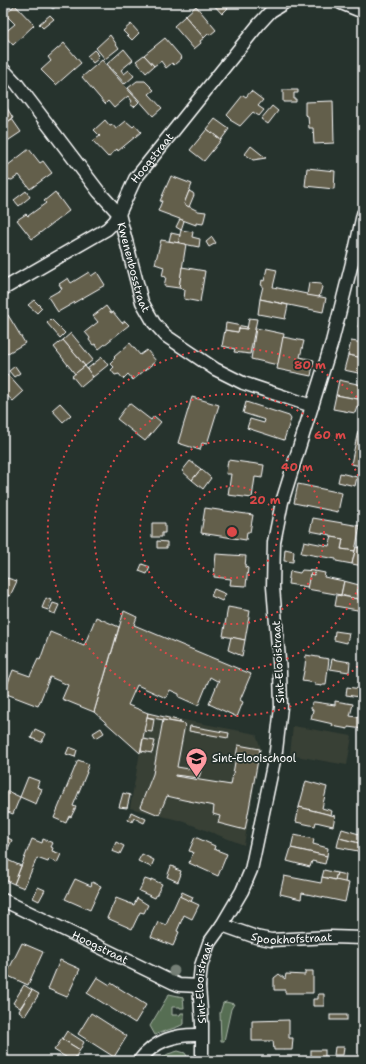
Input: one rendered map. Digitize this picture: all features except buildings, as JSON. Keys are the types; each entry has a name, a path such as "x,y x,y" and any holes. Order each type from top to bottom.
{"street":[{"name":"Hoogstraat","path":"3,289 107,229 115,221 135,179 259,24 271,11 284,3"},
{"path":"341,3 363,12"},
{"name":"Kwenenbosstraat","path":"3,69 17,84 99,192 119,214 142,302 154,324 166,336 215,369 243,383 312,406"},
{"name":"Sint-Elooistraat","path":"139,1061 150,1047 177,1035 201,1035 202,1023 199,986 201,966 209,942 222,925 242,892 251,870 276,751 281,707 280,672 273,586 274,542 282,502 332,342 356,251 363,214"},
{"name":"Hoogstraat","path":"3,900 174,983 179,985 199,986"},
{"name":"Spookhofstraat","path":"222,925 256,937 271,940 330,937 363,938"},
{"path":"201,1035 202,1061"}],"shaded area":[{"name":"Sint-Elooischool","path":"147,713 256,734 261,749 244,845 182,821 130,808"},
{"name":"Sint-Elooischool","path":"293,726 352,736 347,765 290,755"}],"green space":[{"path":"169,994 183,997 184,1008 172,1007 172,1015 180,1015 181,1013 184,1013 184,1024 155,1035 150,1026"},
{"path":"226,1002 234,1004 231,1009 224,1041 221,1041 220,1013 223,1003"},
{"path":"178,1051 185,1053 190,1061 156,1061 168,1054"}],"waterway":[{"path":"49,3 53,7"}],"place":[{"name":"Sint-Elooischool","path":"196,778"}]}
